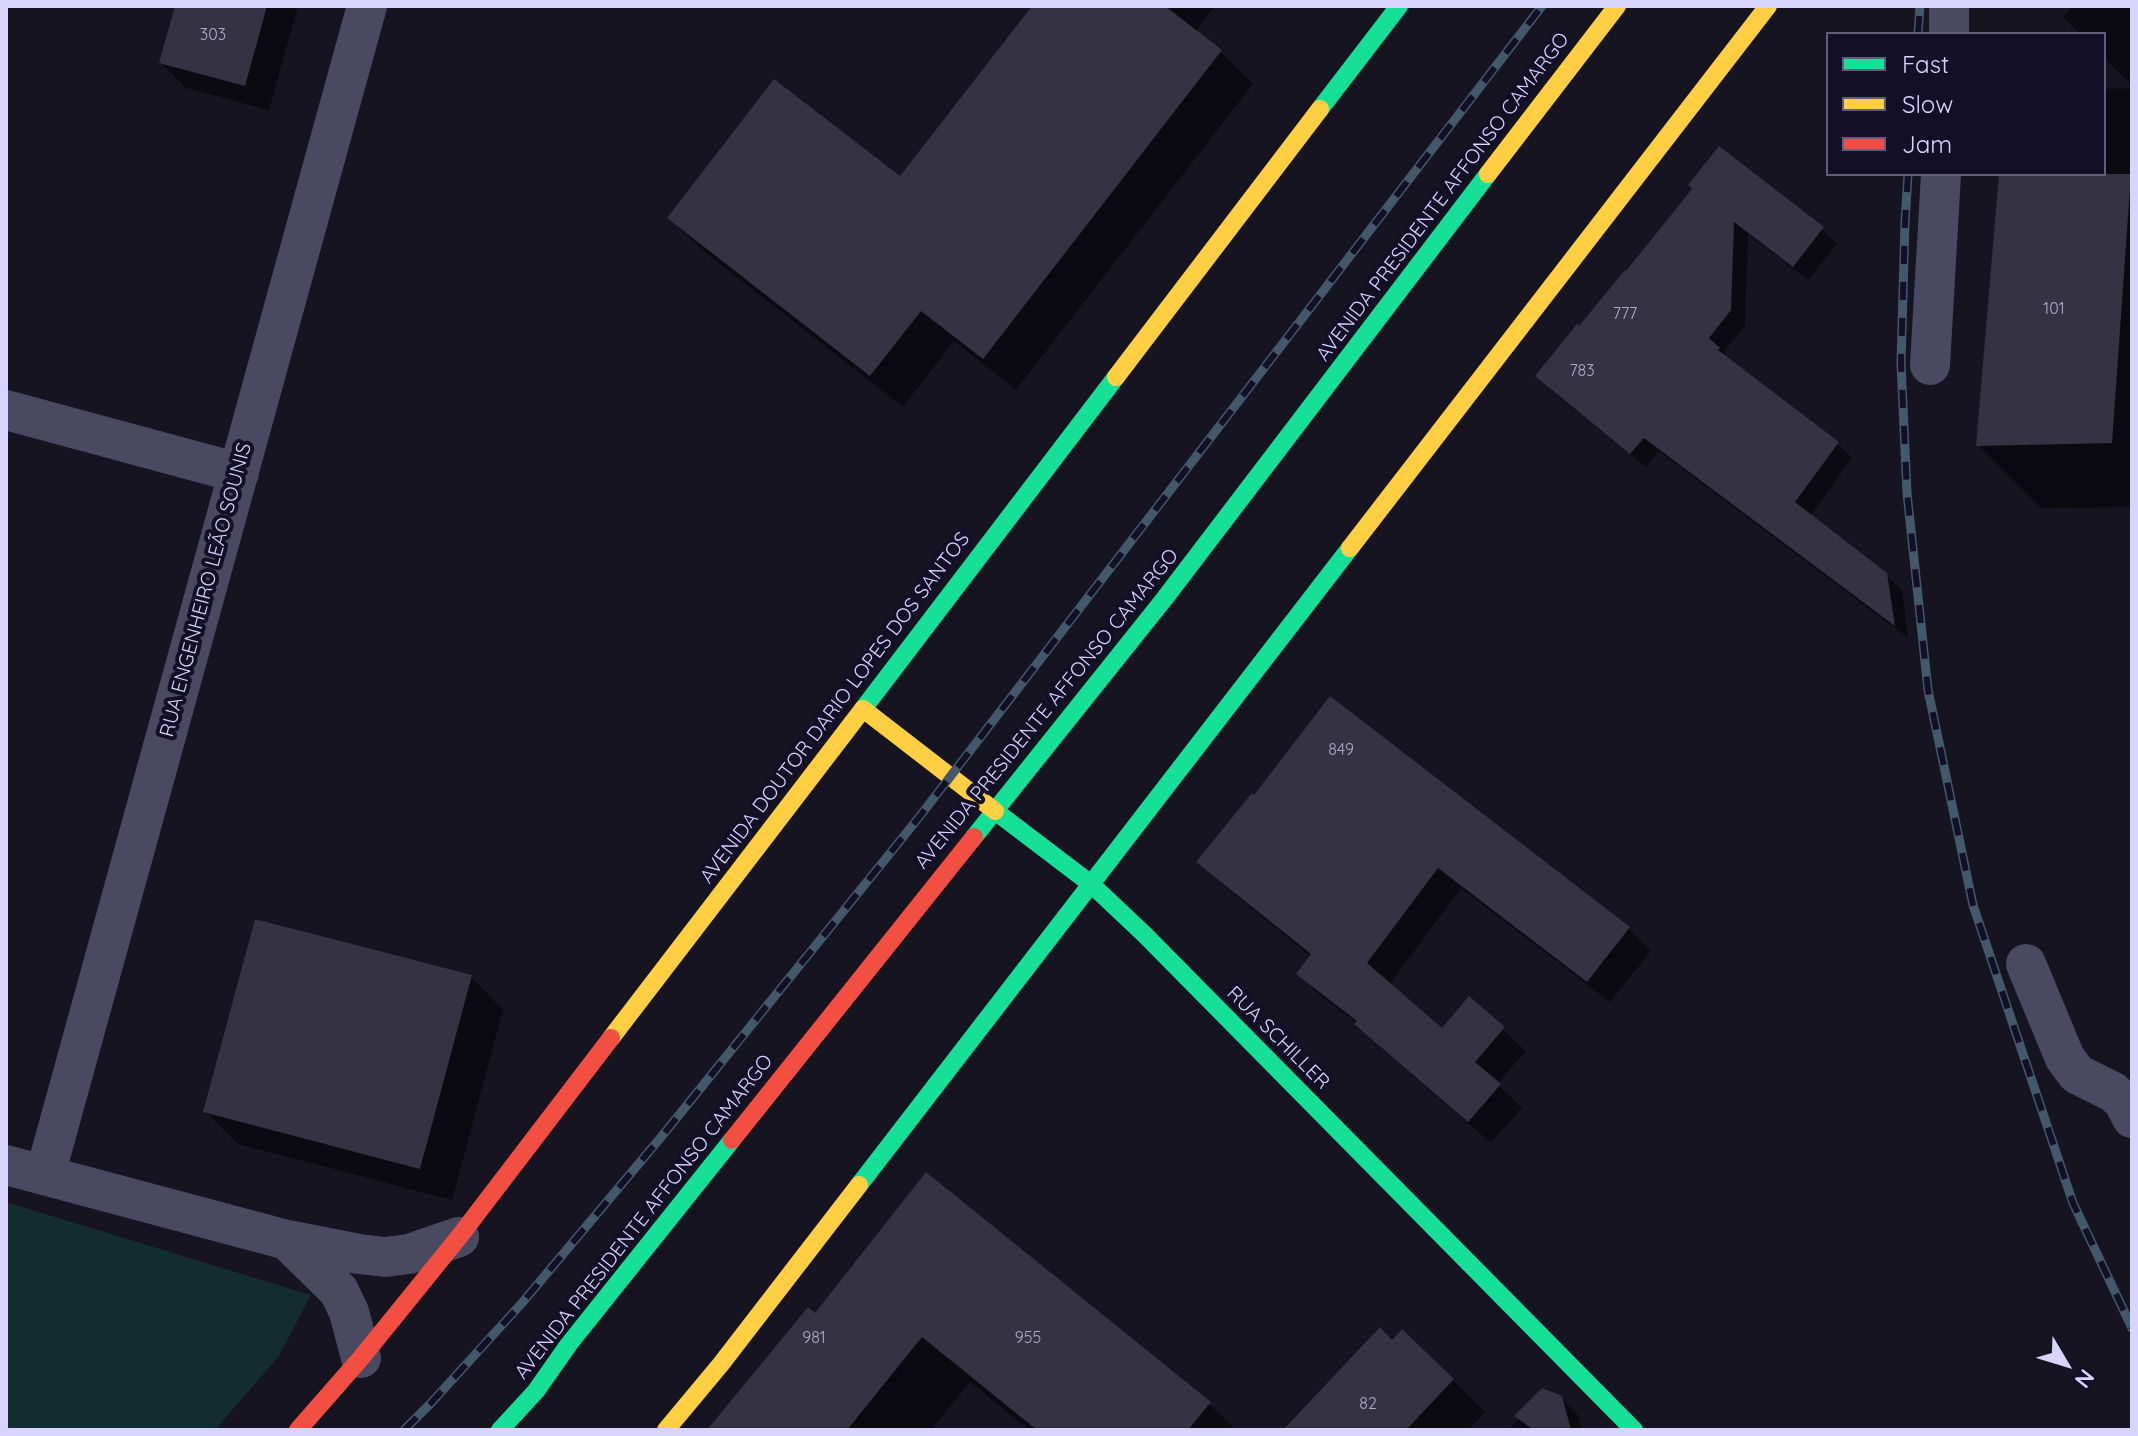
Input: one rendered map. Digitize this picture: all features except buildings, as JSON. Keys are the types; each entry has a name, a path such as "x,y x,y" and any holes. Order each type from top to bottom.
{"main road":[{"name":"AVENIDA DOUTOR DARIO LOPES DOS SANTOS","path":"298,1430 459,1237 1399,6"},
{"name":"AVENIDA PRESIDENTE AFFONSO CAMARGO","path":"500,1430 536,1391 569,1344 1165,598 1617,6"},
{"path":"666,1430 721,1364 1768,6"},
{"name":"RUA SCHILLER","path":"863,709 1091,884 1634,1430"}],"street":[{"name":"RUA ENGENHEIRO LEÃO SOUNIS","path":"45,1175 367,6"},
{"path":"1949,6 1949,32"},
{"path":"1930,365 1941,176"},
{"path":"6,410 239,473"},
{"path":"2026,964 2065,1058 2077,1074 2113,1092 2123,1101 2132,1118"},
{"path":"6,1165 287,1240 359,1254 385,1257 409,1254 459,1237"},
{"path":"287,1240 339,1291 349,1312 361,1358"}],"green space":[{"path":"6,1202 311,1295 279,1356 215,1430 6,1430"}],"railway":[{"path":"404,1430 522,1303 662,1136 920,816 1542,6"},
{"path":"1918,32 1920,6"},
{"path":"1908,176 1901,363 1907,493 1928,690 1973,905 2073,1203 2132,1328"}],"traffic: fast":[{"path":"1320,109 1399,6"},
{"path":"974,837 1165,598 1488,174"},
{"path":"863,709 1116,377"},
{"path":"859,1185 1350,548"},
{"path":"995,811 1091,884 1144,934 1634,1430"},
{"path":"500,1430 536,1391 569,1344 732,1140"}],"traffic: slow":[{"path":"1488,174 1617,6"},
{"path":"1350,548 1768,6"},
{"path":"1116,377 1320,109"},
{"path":"611,1038 863,709 995,811"},
{"path":"666,1430 859,1185"}],"traffic: jam":[{"path":"732,1140 974,837"},
{"path":"298,1430 459,1237 611,1038"}]}
